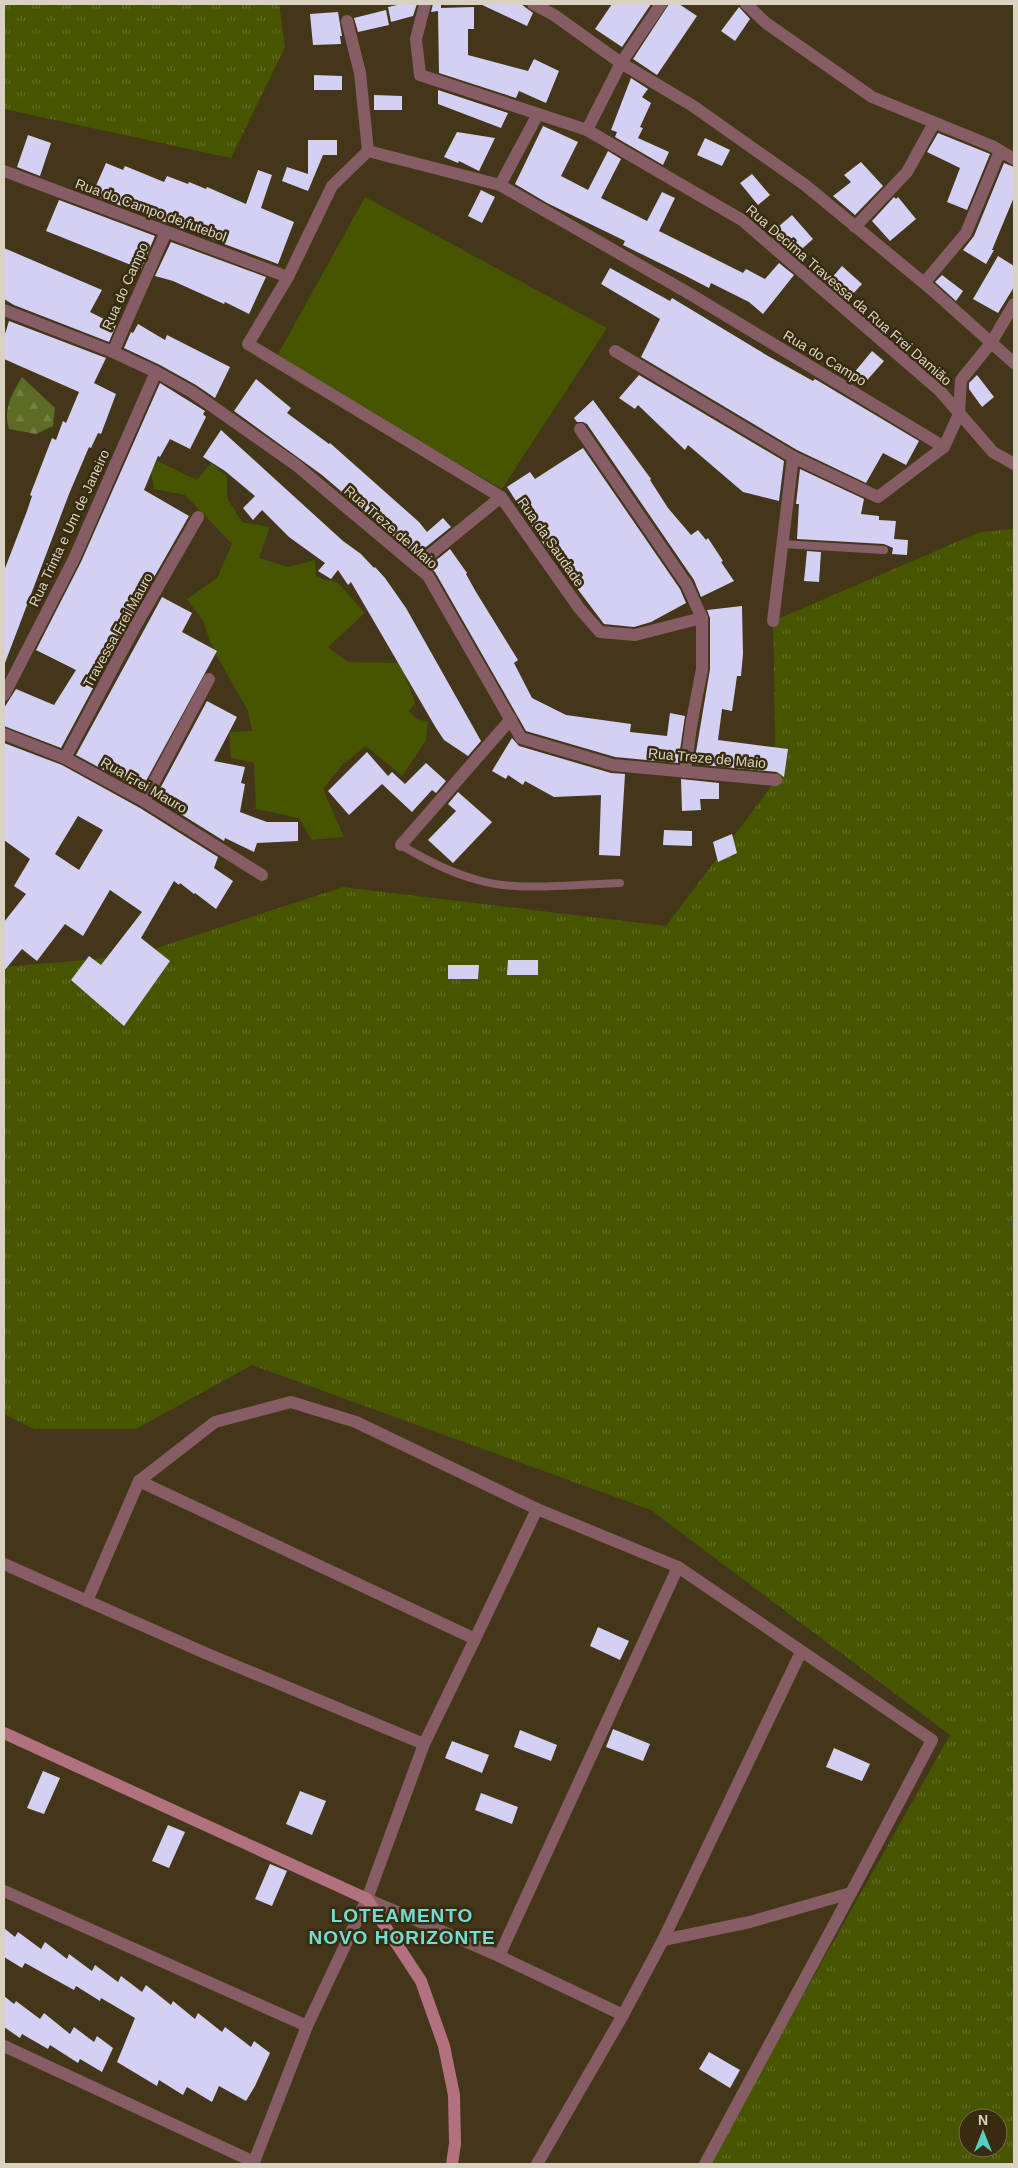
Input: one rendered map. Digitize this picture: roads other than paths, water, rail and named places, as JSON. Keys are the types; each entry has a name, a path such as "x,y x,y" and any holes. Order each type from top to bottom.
{"street":[{"name":"Rua Decima Travessa da Rua Frei Damião","path":"425,4 416,39 420,75 586,130 742,220 940,391 993,452 1014,464"},
{"path":"533,4 554,15 621,64 693,106 804,185 924,283 1014,363"},
{"path":"586,130 621,64 661,4"},
{"path":"746,4 766,22 872,97 934,122 1014,159"},
{"path":"288,277 332,186 368,151 360,73 347,21"},
{"path":"500,185 538,114"},
{"path":"855,227 907,172 934,122"},
{"name":"Rua do Campo","path":"368,151 500,185 690,294 944,447"},
{"path":"924,283 966,233 1000,151"},
{"name":"Rua do Campo de futebol","path":"4,171 288,277"},
{"name":"Rua do Campo","path":"112,352 166,232"},
{"name":"Rua da Saudade","path":"288,277 248,344 501,498 579,608 600,632 634,635 702,618"},
{"path":"615,351 793,457 878,497 944,447 959,414 961,380 991,342 1014,304"},
{"name":"Rua Treze de Maio","path":"4,310 112,352 156,372 192,392 296,465 428,576 521,738 613,764 776,780"},
{"name":"Rua Trinta e Um de Janeiro","path":"4,695 74,559 156,372"},
{"path":"580,429 687,585 702,618 702,669 691,726 685,772"},
{"path":"773,621 793,457"},
{"path":"416,566 501,498"},
{"name":"Travessa Frei Mauro","path":"65,758 136,625 198,516"},
{"path":"144,801 209,679"},
{"path":"401,844 511,719"},
{"name":"Rua Frei Mauro","path":"4,734 65,758 144,801 262,875"},
{"path":"87,1602 139,1481 215,1422 291,1402 356,1422 537,1509 678,1567 932,1740 706,2164"},
{"path":"139,1481 475,1639"},
{"path":"4,2046 251,2163 307,2026 367,1899 424,1744 537,1509"},
{"path":"4,1564 87,1602 424,1744"},
{"path":"499,1956 678,1567"},
{"path":"537,2164 624,2015 663,1940 801,1652"},
{"path":"4,1733 367,1899 499,1956 624,2015"},
{"path":"4,1891 307,2026"},
{"path":"663,1940 750,1922 851,1893"},
{"path":"367,1899 421,1981 444,2046 454,2095 455,2144 452,2164"}],"lane":[{"path":"782,544 884,550"},
{"path":"401,844 422,858 478,881 513,886 620,883"}],"district":[{"name":"LOTEAMENTO NOVO HORIZONTE","path":"402,1926"}]}
